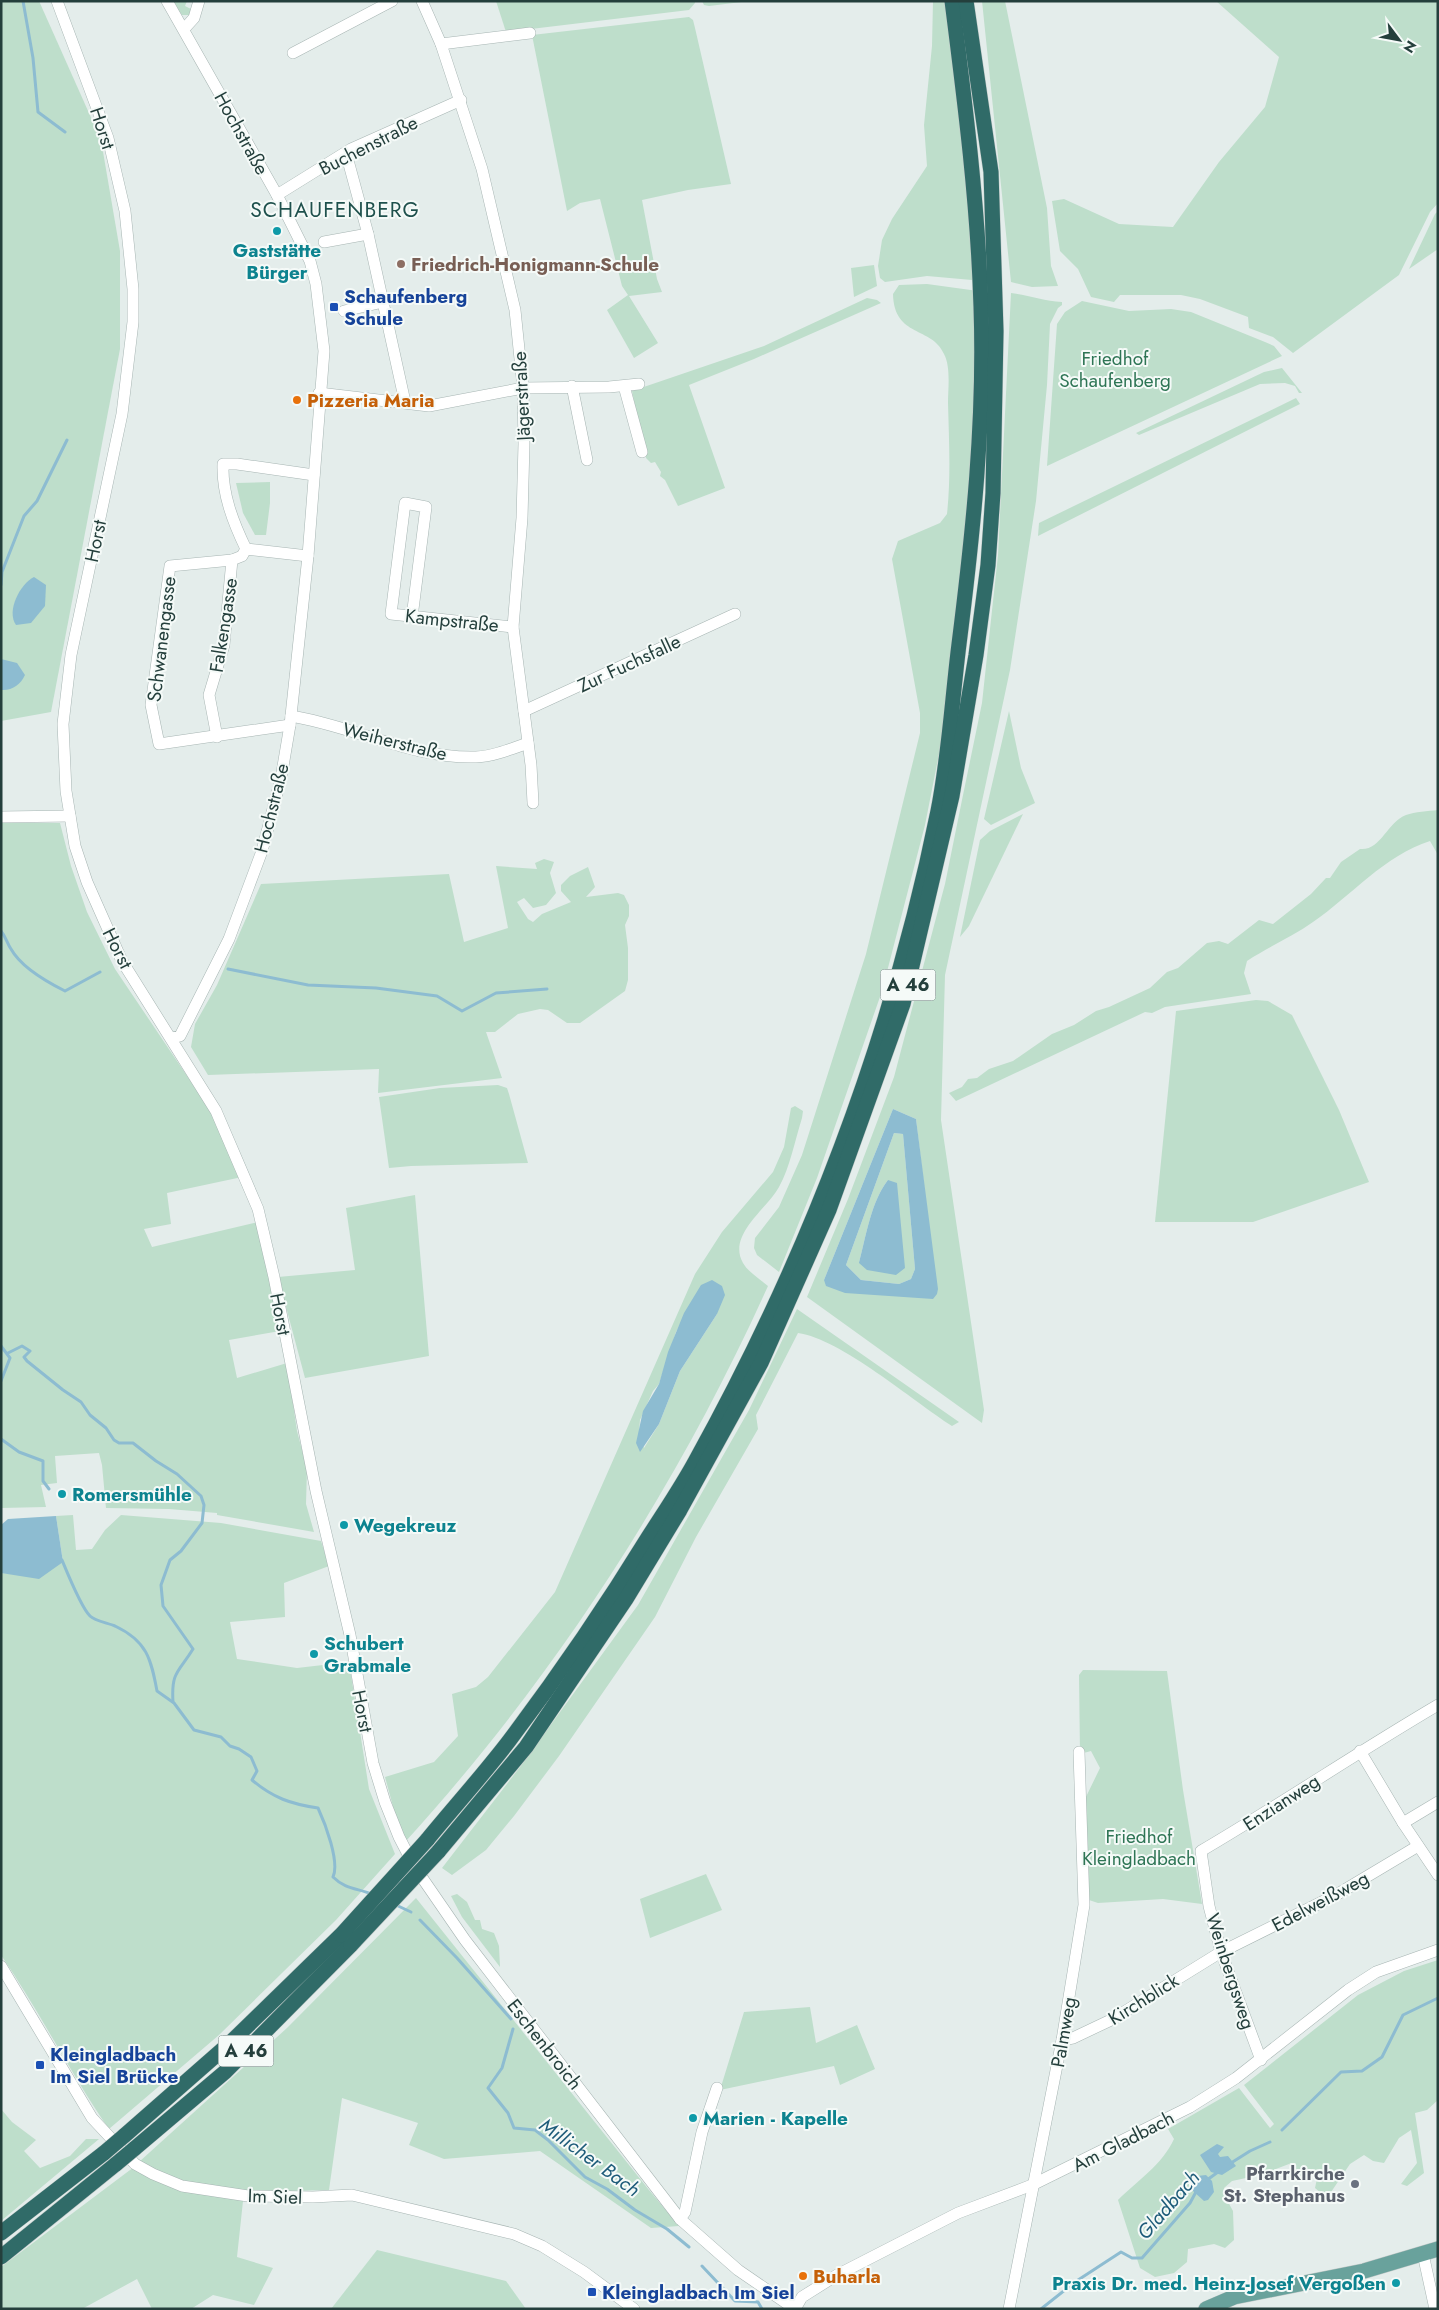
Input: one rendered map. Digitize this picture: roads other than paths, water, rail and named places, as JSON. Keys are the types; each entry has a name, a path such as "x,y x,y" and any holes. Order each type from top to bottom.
{"highway":[{"name":"A 46","path":"1,2257 116,2164 225,2072 346,1940 507,1743 578,1646 695,1462 761,1336 825,1190 879,1037 912,927 938,808 948,743 971,548 979,442 981,312 975,185 952,1"},
{"name":"A 46","path":"1,2233 124,2136 346,1940 438,1852 526,1747 626,1599 685,1502 761,1362 829,1210 903,1004 952,796 976,655 988,565 993,493 996,331 991,172 966,1"}],"main road":[{"path":"1206,2309 1234,2297 1364,2271 1438,2249"}],"street":[{"name":"Horst","path":"57,1 108,138 125,211 133,289 133,322 122,414 79,614 66,697 64,733 66,791 75,846 87,882 122,961 172,1038 216,1112 258,1209 274,1277 316,1491 350,1635 373,1763 385,1802 399,1837 414,1866"},
{"name":"Hochstraße","path":"167,1 184,29 197,56 222,95 277,195 310,261 316,284 324,351 308,556 290,720 273,815 228,939 180,1036 172,1038"},
{"path":"184,29 194,18 199,1"},
{"path":"293,53 392,1"},
{"name":"Jägerstraße","path":"422,1 441,44 482,169 515,310 523,388 524,444 522,518 512,627 528,743 533,803"},
{"path":"441,44 530,32"},
{"name":"Buchenstraße","path":"277,195 346,154 460,100"},
{"path":"346,154 368,234 405,402"},
{"path":"324,242 368,234"},
{"path":"344,311 383,302"},
{"path":"320,393 429,406 523,388 639,384"},
{"path":"572,386 587,460"},
{"path":"624,386 642,452"},
{"path":"308,556 246,548 234,524 222,481 223,464 314,475"},
{"name":"Kampstraße","path":"412,617 426,506 405,504 390,614 412,617 512,627"},
{"name":"Falkengasse","path":"217,737 210,695 224,645 232,560 242,556 246,548"},
{"name":"Schwanengasse","path":"159,744 151,705 170,566 232,560"},
{"name":"Zur Fuchsfalle","path":"524,712 735,614"},
{"name":"Weiherstraße","path":"159,744 217,737 290,720 317,720 443,756 476,757 493,755 528,743"},
{"path":"1,817 70,816"},
{"name":"Enzianweg","path":"1201,1851 1251,1822 1360,1751 1438,1705"},
{"path":"1360,1751 1403,1823 1438,1875"},
{"name":"Palmweg","path":"1009,2309 1062,2040 1084,1905 1079,1752"},
{"path":"1403,1823 1438,1802"},
{"name":"Edelweißweg","path":"1220,1952 1336,1895 1418,1846"},
{"name":"Weinbergsweg","path":"1201,1851 1209,1906 1220,1952 1261,2060"},
{"name":"Eschenbroich","path":"414,1866 465,1940 680,2218 738,2270 795,2309"},
{"name":"Am Gladbach","path":"795,2309 802,2297 844,2272 958,2212 1032,2185 1190,2107 1261,2060 1348,1990 1376,1972 1438,1950"},
{"name":"Kirchblick","path":"1062,2040 1073,2038 1111,2020 1220,1952"},
{"name":"Im Siel","path":"1,1966 92,2118 134,2164 182,2186 248,2196 352,2195 514,2234 542,2246 576,2267 634,2309"},
{"path":"680,2218 687,2205 702,2132 717,2088"},
{"path":"1423,2254 1435,2309"}],"water":[{"path":"34,577 46,585 45,606 31,623 16,625 13,613 16,598 24,585"},
{"path":"1,659 17,663 25,675 19,684 9,689 1,690"},
{"path":"893,1109 916,1119 938,1289 937,1294 933,1299 845,1293 826,1286 824,1280","holes":["894,1133 903,1134 915,1269 911,1279 899,1284 861,1280 846,1265"]},
{"path":"888,1180 897,1183 905,1268 896,1275 867,1270 859,1263 873,1209 877,1198"},
{"path":"712,1280 722,1286 725,1295 717,1314 680,1371 659,1424 640,1452 636,1443 643,1411 659,1384 668,1352 684,1313 701,1285"},
{"path":"56,1516 63,1562 39,1579 1,1573 1,1525 8,1519"},
{"path":"1217,2144 1224,2147 1218,2154 1220,2157 1228,2156 1236,2166 1222,2175 1211,2172 1200,2155"},
{"path":"1206,2175 1212,2181 1214,2192 1208,2200 1204,2201 1193,2191 1192,2180 1197,2176"}],"waterway":[{"name":"Millicher Bach","path":"23,1 33,58 38,112 65,132"},
{"name":"Millicher Bach","path":"1,585 2,572 24,516 37,501 67,440"},
{"path":"1,931 15,956 21,962 43,979 65,991 100,972"},
{"path":"228,969 308,985 376,988 437,996 462,1011 496,993 547,989"},
{"name":"Millicher Bach","path":"1,1346 10,1358 1,1381"},
{"name":"Millicher Bach","path":"8,1353 22,1346 30,1351 24,1357 27,1361 81,1402 90,1415 106,1428 114,1440 119,1443 133,1443 177,1474 201,1496 204,1505 202,1523 181,1551 170,1560 161,1585 163,1606 193,1649 177,1672 173,1684 173,1702"},
{"name":"Millicher Bach","path":"1,1439 19,1452 43,1461 43,1481 49,1489"},
{"name":"Millicher Bach","path":"62,1560 86,1612 92,1618 126,1632 141,1645 150,1660 157,1691 174,1703 194,1730 221,1737 230,1746 239,1749 251,1757 257,1771 252,1780 260,1786 275,1796 318,1808 328,1832 335,1862 333,1877 346,1886 372,1894"},
{"name":"Millicher Bach","path":"396,1905 411,1912"},
{"name":"Millicher Bach","path":"420,1920 457,1958 511,2019"},
{"name":"Gladbach","path":"1282,2130 1341,2072 1362,2071 1382,2057 1403,2015 1438,1998"},
{"name":"Millicher Bach","path":"513,2029 502,2068 488,2088 508,2113 514,2128 535,2130 548,2140 585,2177 607,2189 635,2210 667,2229 689,2247"},
{"name":"Gladbach","path":"1231,2163 1250,2151 1270,2142"},
{"name":"Gladbach","path":"1207,2180 1218,2172"},
{"name":"Gladbach","path":"1041,2309 1075,2282 1121,2252 1132,2258 1142,2258 1190,2203 1197,2190"},
{"name":"Millicher Bach","path":"702,2266 735,2301 758,2302 762,2309"}],"place":[{"name":"Gaststätte Bürger","path":"277,231"},
{"name":"Friedrich-Honigmann-Schule","path":"401,264"},
{"name":"Schaufenberg Schule","path":"334,307"},
{"name":"Pizzeria Maria","path":"297,400"},
{"name":"Romersmühle","path":"62,1494"},
{"name":"Wegekreuz","path":"344,1525"},
{"name":"Schubert Grabmale","path":"314,1654"},
{"name":"Kleingladbach Im Siel Brücke","path":"40,2065"},
{"name":"Marien - Kapelle","path":"693,2118"},
{"name":"Pfarrkirche St. Stephanus","path":"1355,2184"},
{"name":"Buharla","path":"803,2276"},
{"name":"Praxis Dr. med. Heinz-Josef Vergoßen","path":"1396,2283"},
{"name":"Kleingladbach Im Siel","path":"592,2292"}],"district":[{"name":"SCHAUFENBERG","path":"335,210"}],"park label":[{"name":"Friedhof Schaufenberg","path":"1115,369"},
{"name":"Friedhof Kleingladbach","path":"1139,1847"}]}
